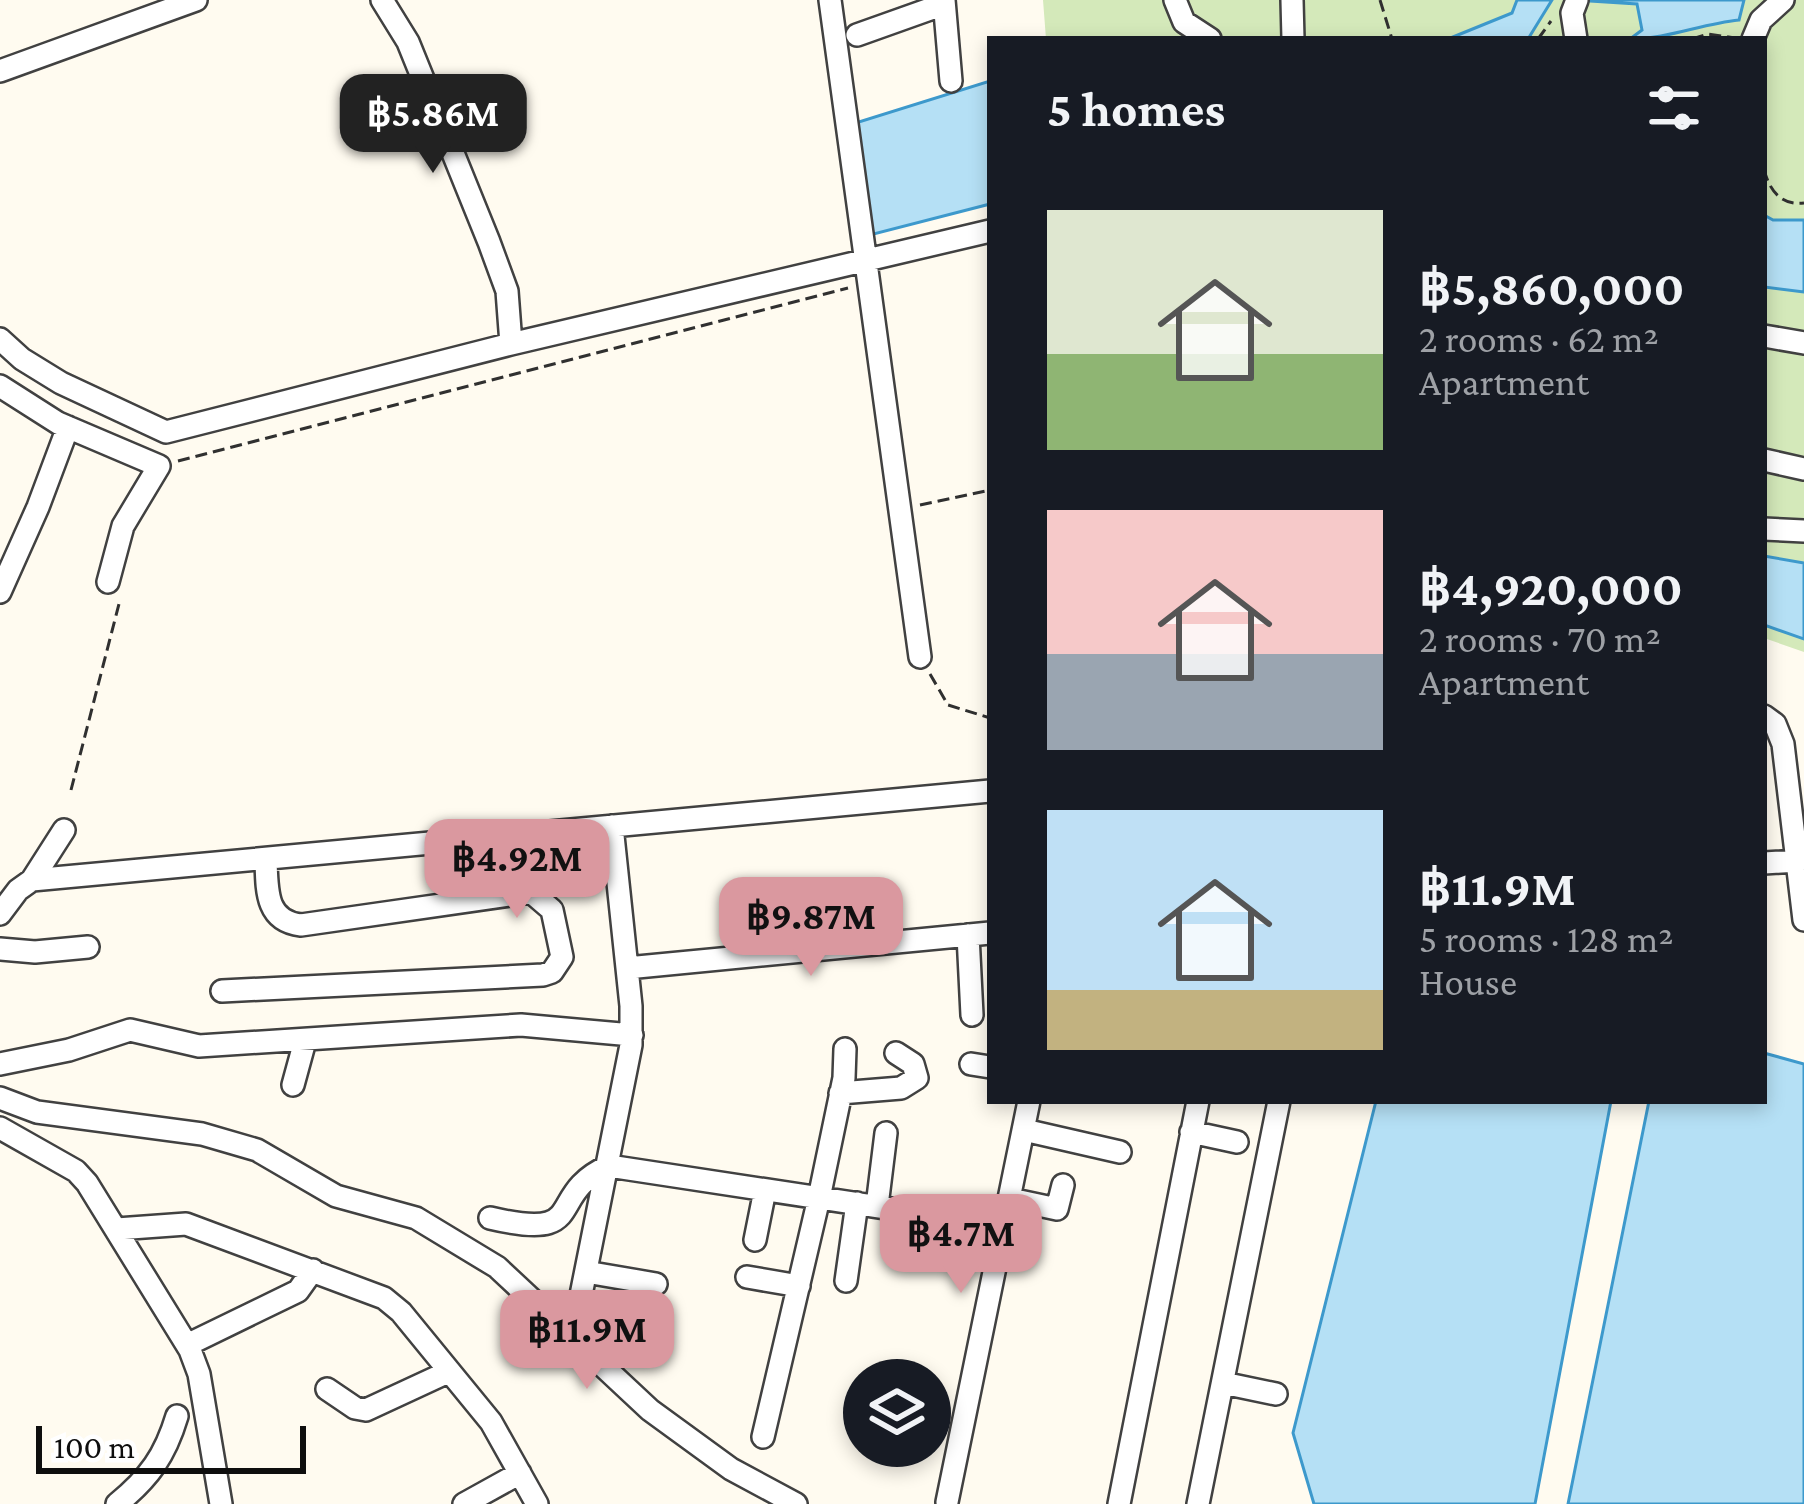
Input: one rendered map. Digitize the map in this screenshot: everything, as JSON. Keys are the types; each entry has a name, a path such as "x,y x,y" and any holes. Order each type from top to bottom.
{"street":[{"path":"0,71 196,0"},
{"path":"382,0 408,41 489,242 507,291 511,344"},
{"path":"830,0 920,657"},
{"path":"1175,0 1184,22 1205,36"},
{"path":"1292,0 1293,36"},
{"path":"1754,36 1761,20 1783,0"},
{"path":"1575,36 1571,14 1577,1"},
{"path":"857,35 944,2 952,81"},
{"path":"0,339 61,383 166,432 511,344 868,271 987,232"},
{"path":"1767,337 1804,343"},
{"path":"0,386 68,427 159,466 123,526 114,590"},
{"path":"0,592 68,427"},
{"path":"1767,461 1804,470"},
{"path":"1767,529 1804,531"},
{"path":"1767,718 1775,724 1783,744 1799,847 1804,920"},
{"path":"1767,782 1787,780"},
{"path":"32,880 987,790"},
{"path":"578,1310 632,1035 612,826"},
{"path":"0,914 32,880 64,830"},
{"path":"1767,862 1799,847"},
{"path":"222,991 543,975 552,972 562,957 552,910 531,892 301,926 288,924 271,907 266,859"},
{"path":"627,968 979,934 972,1015"},
{"path":"0,950 88,947"},
{"path":"0,1064 68,1050 130,1030 199,1046 535,1025 632,1035"},
{"path":"293,1085 305,1041"},
{"path":"763,1437 819,1198 845,1049"},
{"path":"839,1094 901,1088 917,1078 914,1064 896,1053"},
{"path":"0,1098 37,1112 202,1134 239,1144 336,1196 416,1218 496,1267 650,1410 731,1469 796,1504"},
{"path":"947,1502 1028,1104"},
{"path":"1119,1504 1197,1104"},
{"path":"1198,1504 1279,1104"},
{"path":"0,1128 76,1171 117,1228 187,1345 199,1374 221,1504"},
{"path":"1024,1130 1120,1152"},
{"path":"1192,1132 1237,1142"},
{"path":"846,1281 886,1133"},
{"path":"490,1218 544,1227 560,1218 589,1175 609,1166 1004,1226"},
{"path":"1010,1198 1058,1209 1064,1185"},
{"path":"755,1240 765,1190"},
{"path":"117,1228 186,1224 393,1304 491,1421 537,1504"},
{"path":"187,1345 298,1291 313,1270"},
{"path":"586,1272 656,1284"},
{"path":"747,1276 799,1286"},
{"path":"327,1389 366,1410 448,1372"},
{"path":"1223,1383 1276,1394"},
{"path":"118,1504 156,1469 177,1416"},
{"path":"464,1504 520,1473"}],"path":[{"path":"1380,0 1391,36"},
{"path":"1767,175 1779,198 1792,205 1804,202"},
{"path":"159,466 868,271"},
{"path":"900,509 987,491"},
{"path":"71,790 114,590"},
{"path":"920,657 949,705 987,717"}],"green space":[{"path":"1043,0 1804,0 1804,652 1767,639 1767,36 1046,36"}],"water":[{"path":"1517,0 1552,0 1530,36 1455,36 1512,13"},
{"path":"1574,0 1744,0 1739,20 1662,36 1634,36 1642,30 1637,4"},
{"path":"987,82 987,205 866,236 849,125"},
{"path":"1767,217 1804,220 1804,292 1767,287"},
{"path":"1767,557 1804,563 1804,639 1767,626"},
{"path":"1767,1054 1804,1064 1804,1504 1568,1504 1648,1104 1767,1104"},
{"path":"1375,1104 1610,1104 1535,1504 1314,1504 1293,1433"}]}
